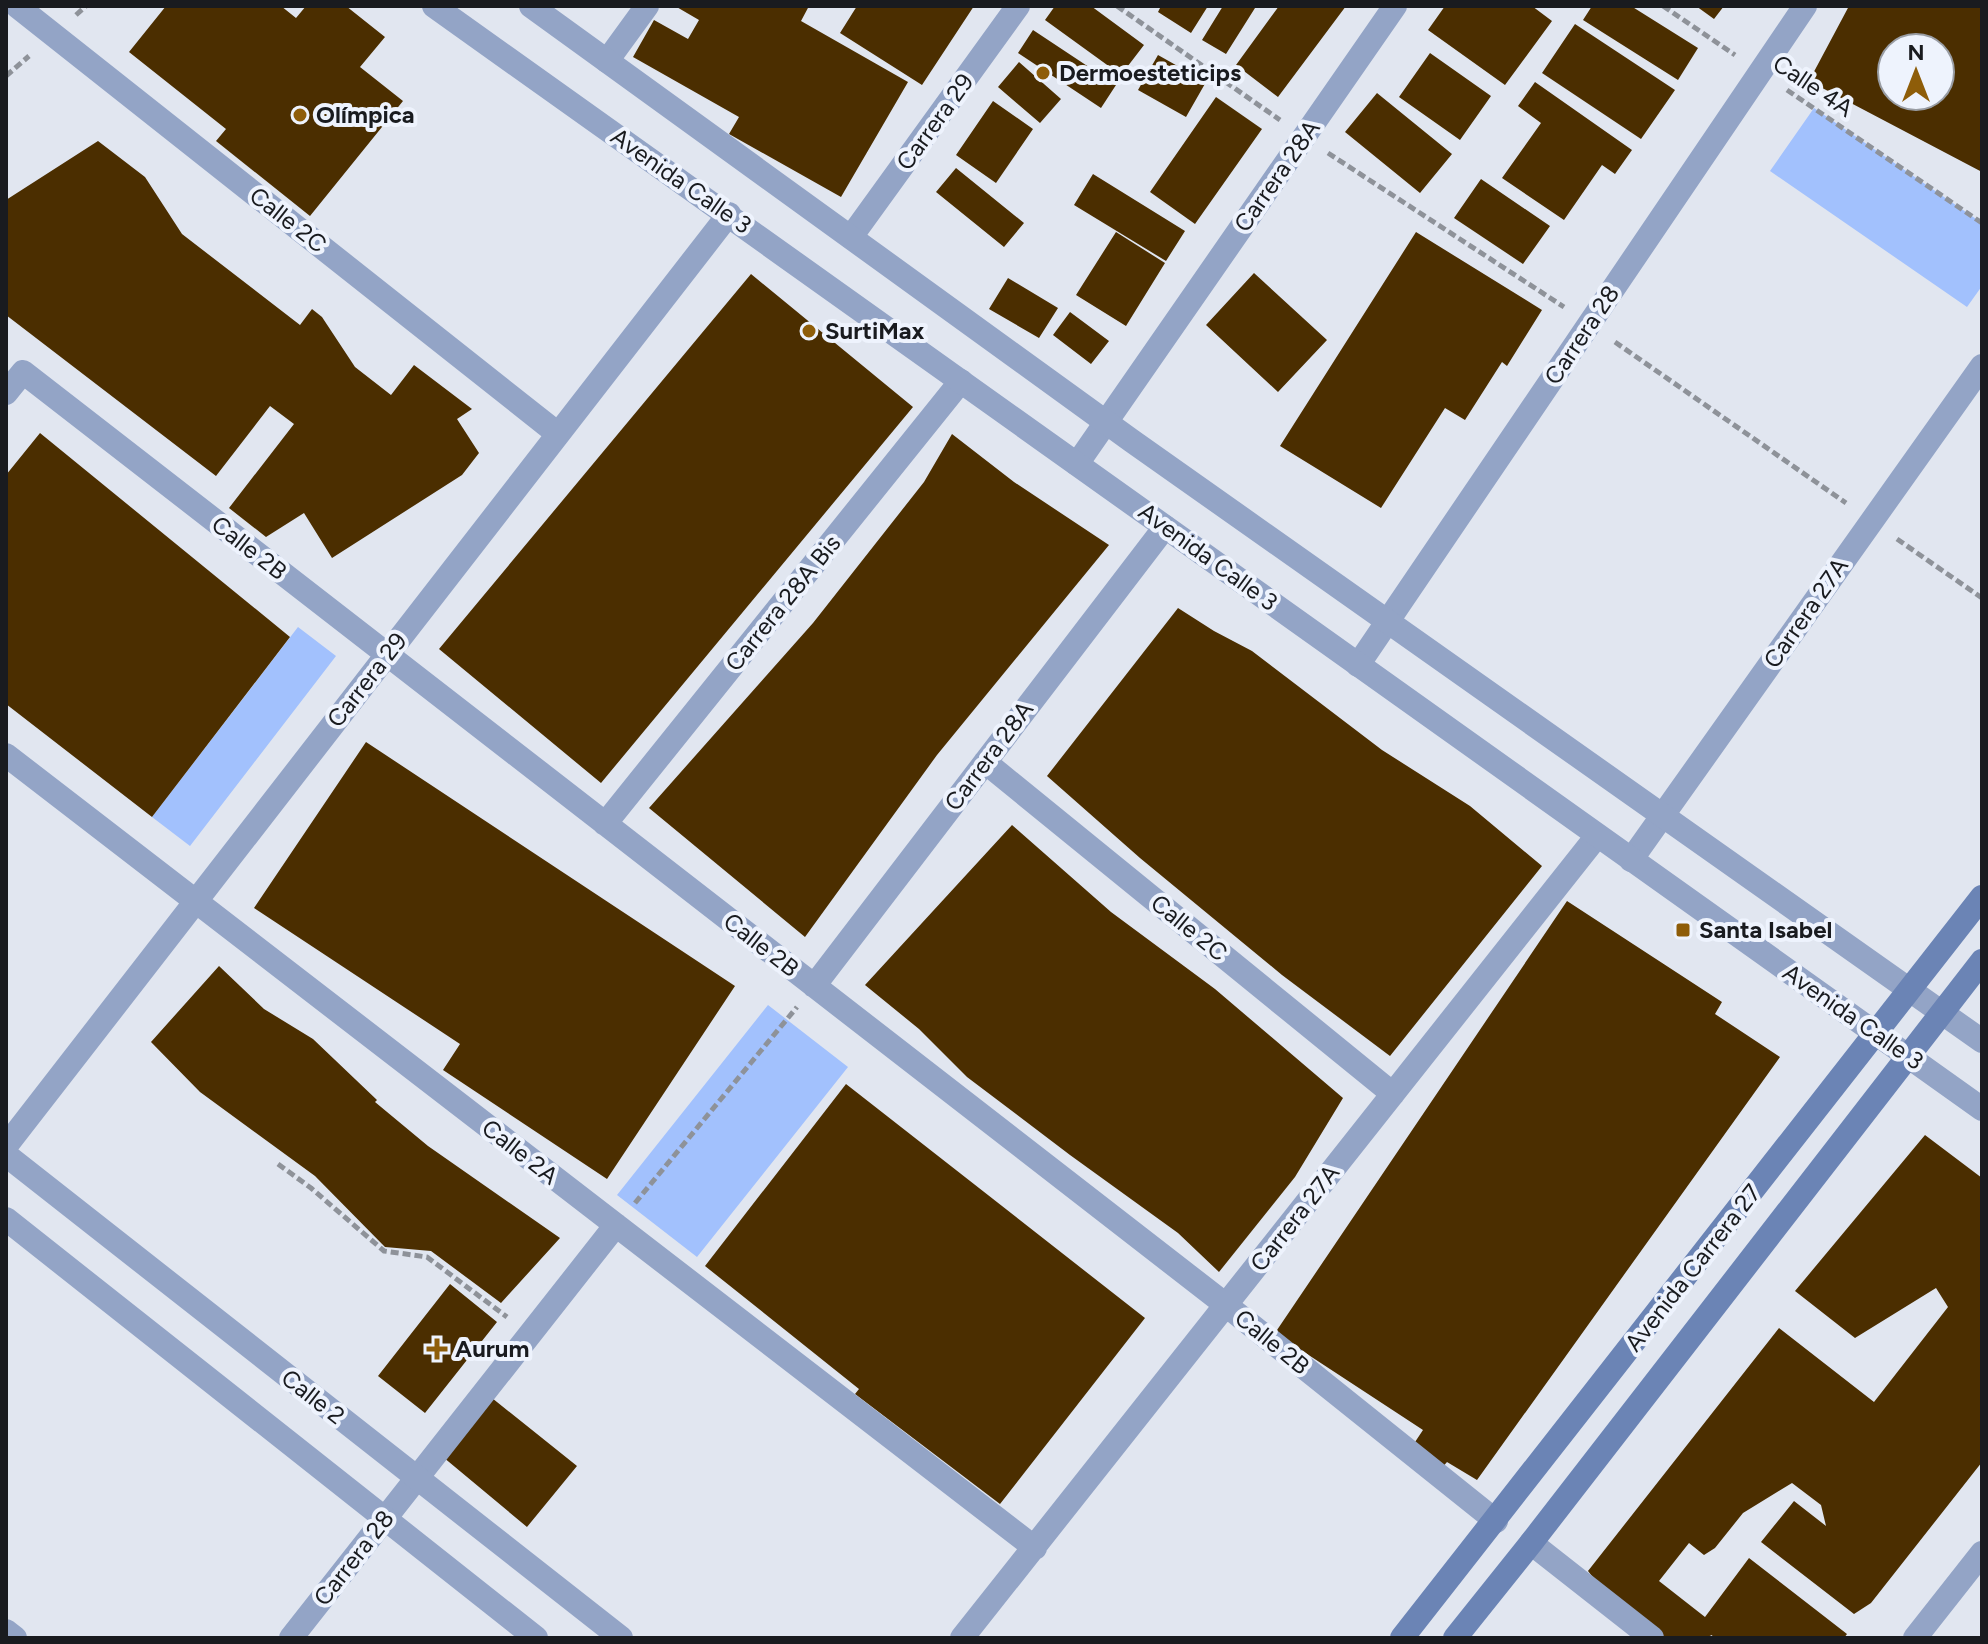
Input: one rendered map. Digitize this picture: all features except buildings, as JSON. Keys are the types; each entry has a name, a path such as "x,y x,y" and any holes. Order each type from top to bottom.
{"main road":[{"name":"Avenida Carrera 27","path":"1402,1638 1982,897"},
{"name":"Avenida Carrera 27","path":"1455,1638 1982,961"}],"street":[{"name":"Calle 2C","path":"17,6 558,434"},
{"name":"Avenida Calle 3","path":"434,6 1982,1109"},
{"name":"Avenida Calle 3","path":"531,6 1106,422 1982,1041"},
{"path":"607,61 647,6"},
{"name":"Carrera 29","path":"851,237 1018,6"},
{"name":"Carrera 28A","path":"1077,464 1395,6"},
{"name":"Carrera 28","path":"1358,665 1805,6"},
{"name":"Carrera 29","path":"6,1146 729,214"},
{"name":"Carrera 27A","path":"1631,860 1982,366"},
{"name":"Calle 2B","path":"6,393 23,372 1226,1305 1496,1521"},
{"name":"Carrera 28A Bis","path":"605,824 961,381"},
{"name":"Carrera 28A","path":"814,986 1165,527"},
{"name":"Calle 2A","path":"6,755 1035,1548"},
{"name":"Calle 2C","path":"985,762 1393,1094"},
{"name":"Carrera 27A","path":"962,1638 1597,836"},
{"name":"Calle 2","path":"6,1155 621,1638"},
{"path":"6,1219 536,1638"},
{"path":"417,1478 616,1225"},
{"name":"Carrera 28","path":"291,1638 417,1478"},
{"path":"1531,1543 1652,1638"},
{"path":"1915,1638 1982,1553"},
{"path":"6,1631 15,1638"}],"path":[{"path":"1117,6 1304,137 1590,324 1982,598"},
{"name":"Calle 4A","path":"1663,6 1982,223"},
{"path":"616,1225 814,986"},
{"path":"278,1164 384,1251 427,1257 530,1334"}],"shaded area":[{"path":"1814,108 1982,223 1982,286 1967,307 1770,171"},
{"path":"298,627 336,656 190,846 152,817"},
{"path":"768,1005 848,1067 697,1257 617,1195"}],"place":[{"name":"Dermoesteticips","path":"1043,73"},
{"name":"Olímpica","path":"300,115"},
{"name":"SurtiMax","path":"809,331"},
{"name":"Santa Isabel","path":"1683,930"},
{"name":"Aurum","path":"437,1349"}]}
